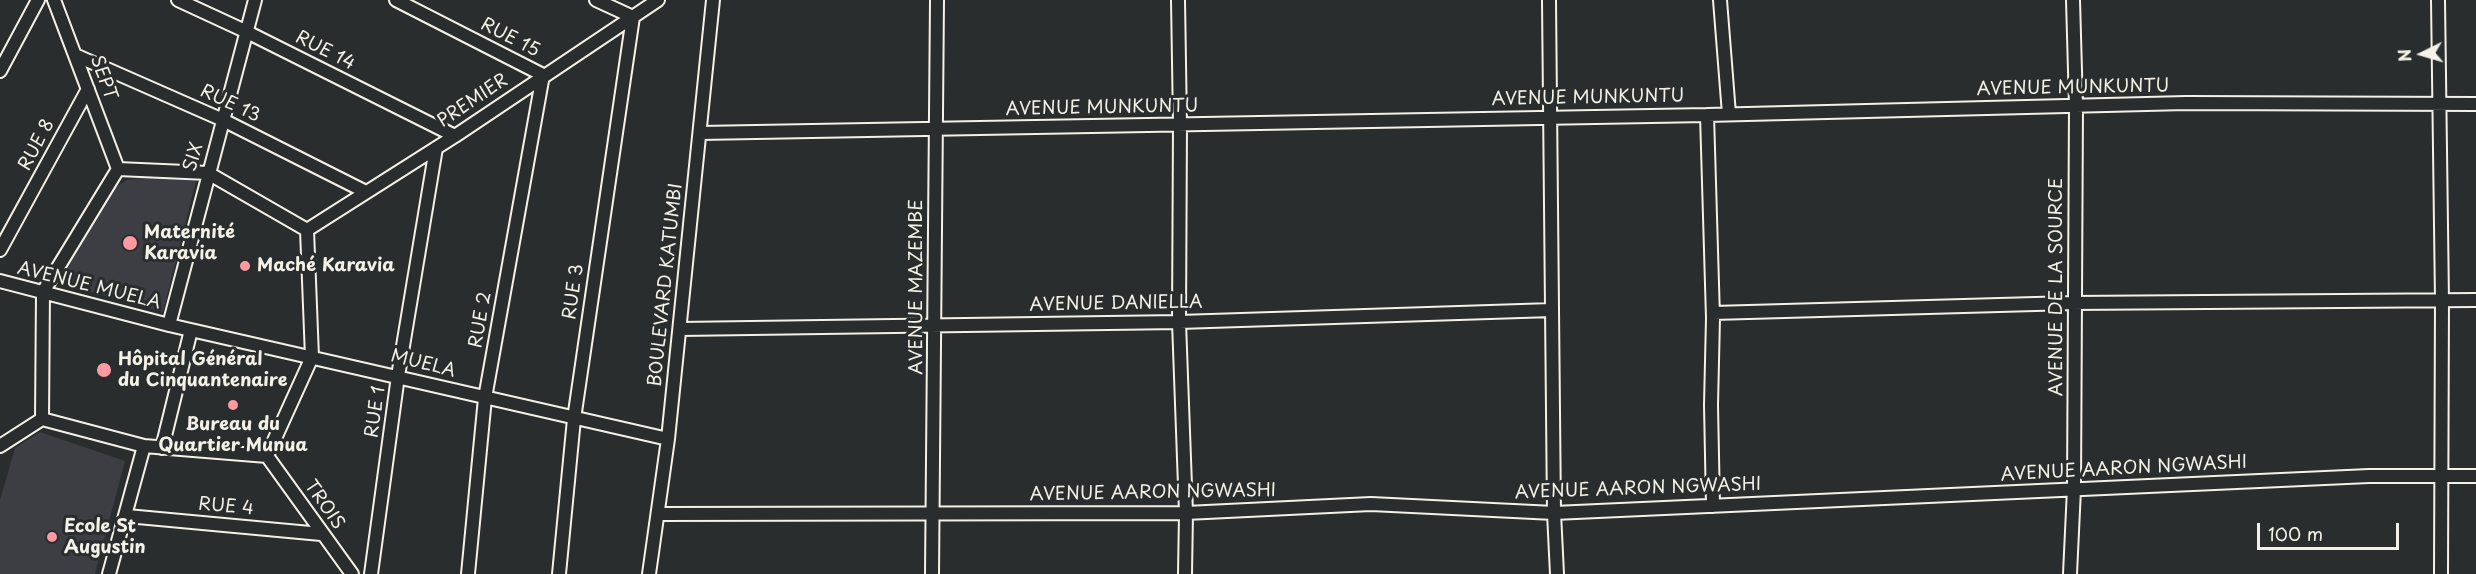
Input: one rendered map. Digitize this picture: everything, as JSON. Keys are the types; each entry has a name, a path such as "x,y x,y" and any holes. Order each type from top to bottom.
{"street":[{"path":"0,71 38,0"},
{"name":"SEPT","path":"54,0 118,169"},
{"name":"RUE 14","path":"178,0 245,31 454,136"},
{"name":"SIX","path":"169,325 255,0"},
{"name":"RUE 15","path":"396,0 543,75"},
{"path":"596,0 633,17"},
{"name":"PREMIER","path":"307,230 436,148 658,0"},
{"name":"BOULEVARD KATUMBI","path":"649,574 668,439 713,0"},
{"name":"AVENUE MAZEMBE","path":"932,574 938,0"},
{"path":"1178,0 1179,322 1186,513 1185,574"},
{"path":"1549,0 1554,513 1557,574"},
{"path":"1720,0 1730,114"},
{"name":"AVENUE DE LA SOURCE","path":"2070,574 2074,489 2075,303 2076,106 2073,0"},
{"path":"2438,0 2442,300 2441,574"},
{"name":"RUE 3","path":"559,574 574,418 633,17"},
{"name":"RUE 13","path":"75,55 223,120 366,192"},
{"name":"RUE 2","path":"468,574 485,398 543,75"},
{"name":"RUE 8","path":"0,250 88,89"},
{"name":"AVENUE MUNKUNTU","path":"700,133 1707,115 2186,103 2476,104"},
{"path":"1707,115 1713,313 1711,405 1713,506"},
{"name":"RUE 1","path":"371,574 398,376 436,148"},
{"path":"0,446 42,419 144,446 267,456 312,357 307,230 208,173 118,169 43,292 42,419"},
{"name":"AVENUE MUELA","path":"0,281 169,325"},
{"path":"1713,313 2075,303 2476,300"},
{"name":"AVENUE DANIELLA","path":"680,328 1179,322 1552,310"},
{"name":"MUELA","path":"169,325 668,439"},
{"path":"162,448 191,330"},
{"path":"109,574 127,516 144,446"},
{"name":"TROIS","path":"267,456 352,574"},
{"name":"AVENUE AARON NGWASHI","path":"658,514 1186,513 1371,504 1554,513 2442,474 2476,476"},
{"name":"RUE 4","path":"127,516 321,534"}],"shaded area":[{"name":"Maternité Karavia","path":"150,177 196,181 163,312 58,283 102,204 116,187 127,180"},
{"name":"Ecole St Augustin","path":"40,432 125,461 95,574 0,574 0,500 15,448"}],"place":[{"name":"Maternité Karavia","path":"130,243"},
{"name":"Maché Karavia","path":"245,266"},
{"name":"Hôpital Général du Cinquantenaire","path":"104,370"},
{"name":"Bureau du Quartier Munua","path":"233,405"},
{"name":"Ecole St Augustin","path":"52,537"}]}
